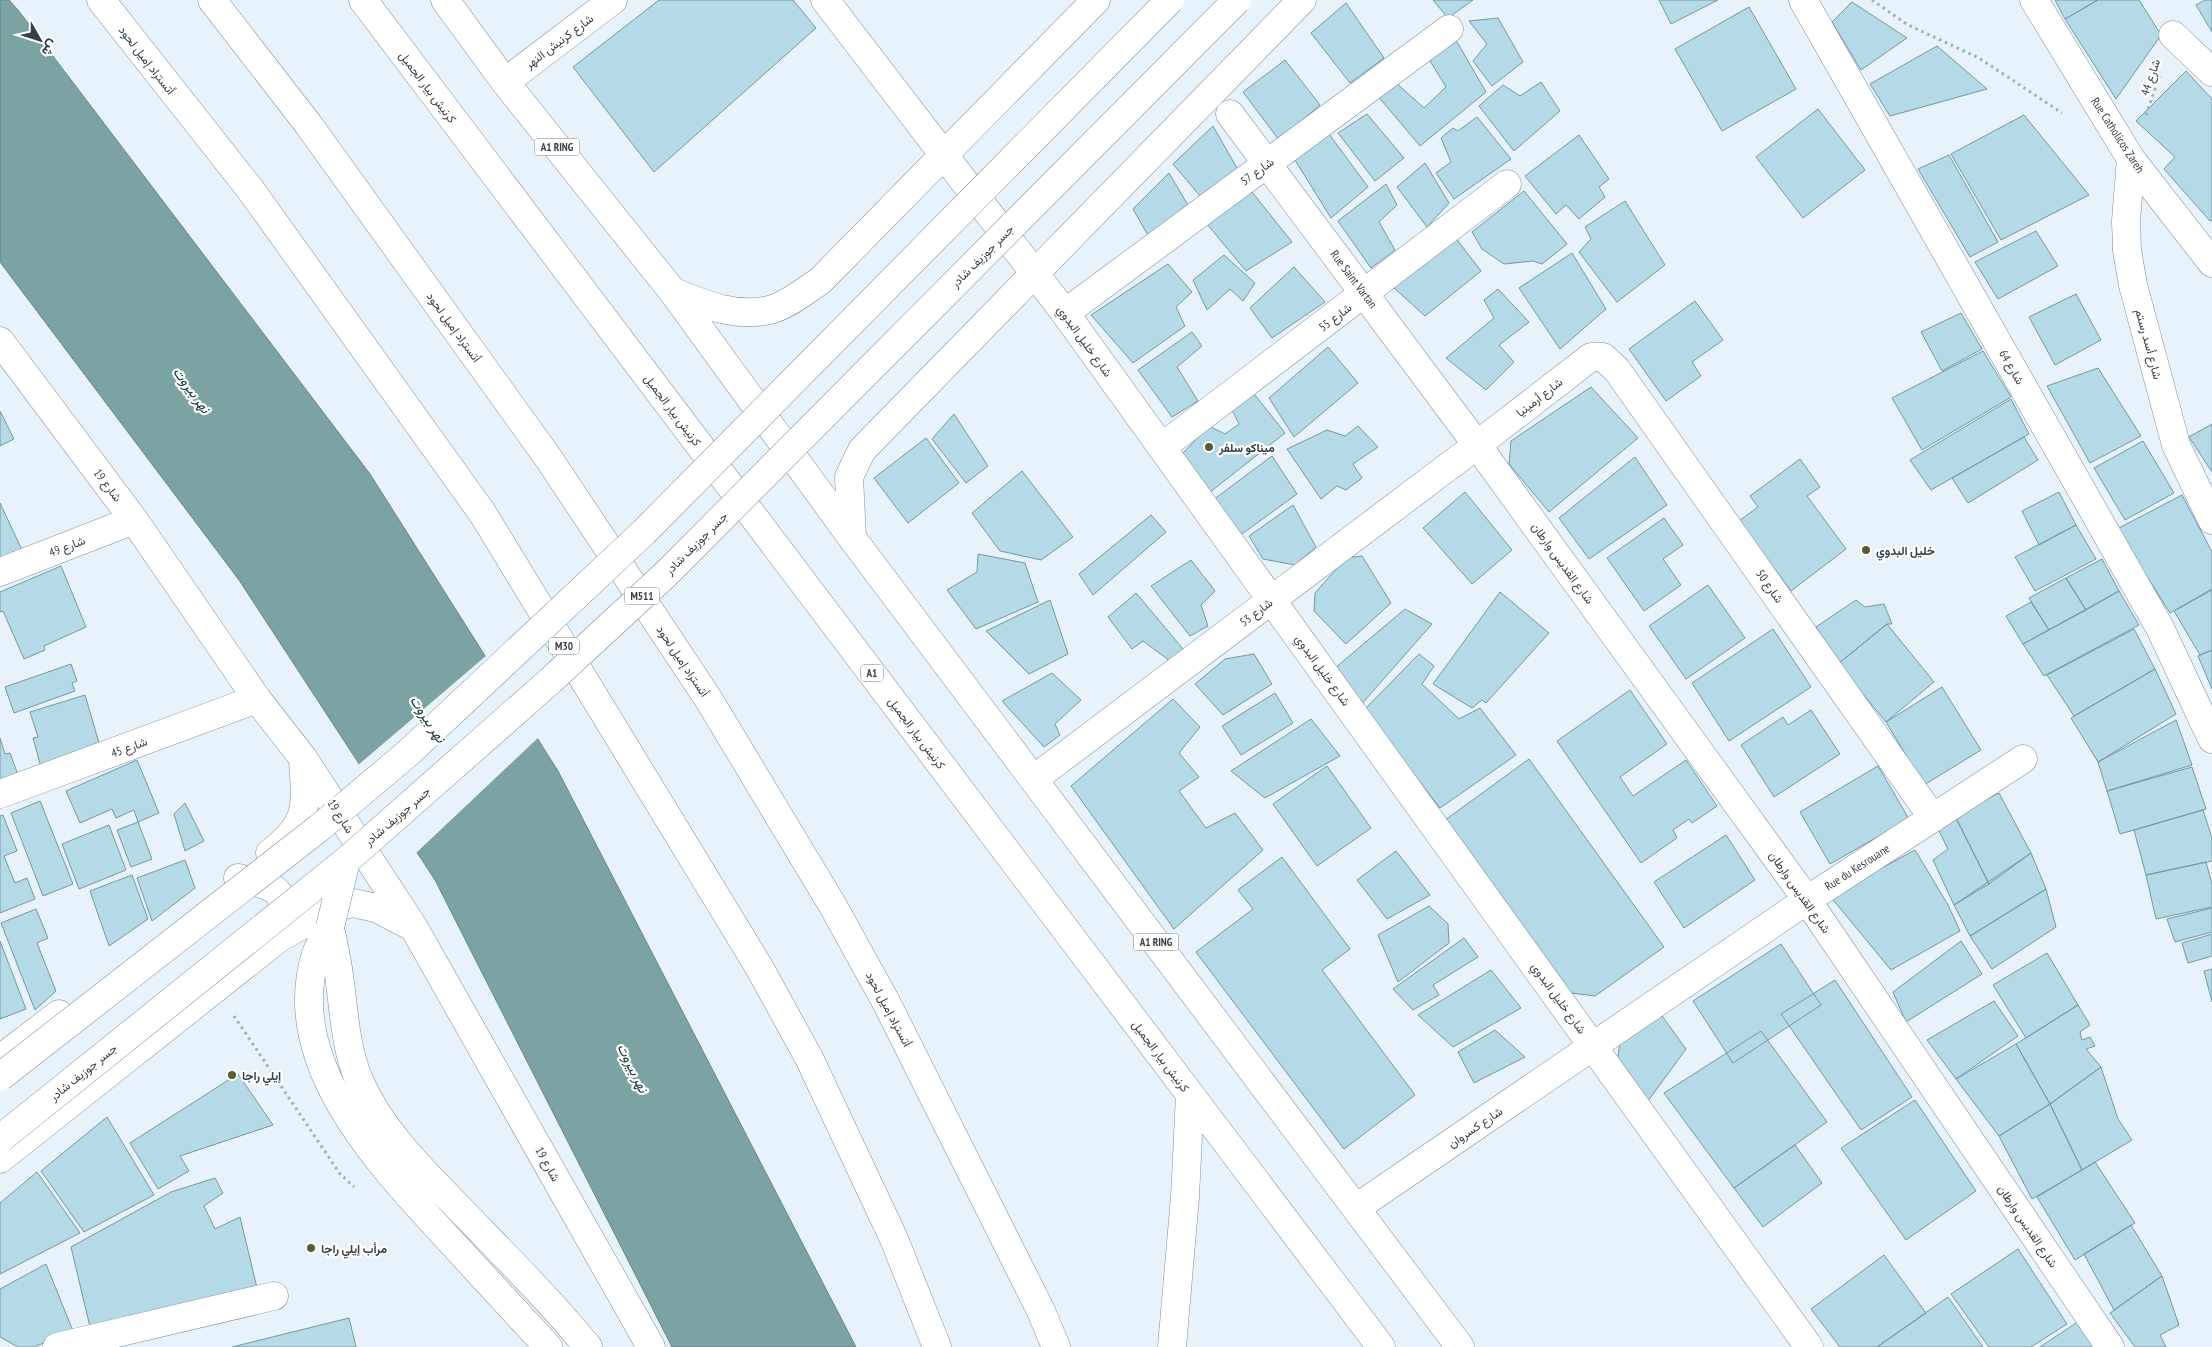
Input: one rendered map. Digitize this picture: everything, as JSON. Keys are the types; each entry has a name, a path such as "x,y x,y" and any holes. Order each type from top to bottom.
{"main road":[{"name":"أتستراد إميل لحود","path":"101,0 250,190 477,506 504,548 760,967 805,1050 894,1239 937,1347"},
{"name":"أتستراد إميل لحود","path":"212,0 308,124 549,460 709,700 833,906 877,986 1041,1311 1056,1347"},
{"name":"كرنيش بيار الجميل","path":"362,0 1381,1347"},
{"name":"A1 RING","path":"446,0 505,82 673,292"},
{"name":"شارع كرنيش النهر","path":"505,82 613,0"},
{"name":"شارع خليل البدوي","path":"825,0 1065,313 1809,1347"},
{"path":"673,292 713,309 746,312 773,309 820,281 1096,0"},
{"path":"0,1077 319,828 407,754 644,532 1170,0"},
{"name":"جسر جوزيف شادر","path":"0,1139 346,861 550,681 666,573 1237,0"},
{"path":"852,538 849,477 862,450 1302,0"},
{"name":"شارع 64","path":"1803,0 2160,628 2212,739"},
{"name":"Rue Catholicos Zareh","path":"2034,0 2131,159 2212,264"},
{"name":"شارع 57","path":"1065,313 1449,29"},
{"path":"2173,35 2212,72"},
{"name":"Rue Saint Vartan","path":"1230,114 1478,445"},
{"name":"شارع أسد رستم","path":"2131,159 2126,221 2126,250 2133,285 2176,445 2212,520"},
{"name":"شارع 55","path":"1162,447 1507,184"},
{"path":"673,292 852,538"},
{"name":"شارع 19","path":"0,340 10,372 134,520 257,699 303,758 414,928 651,1347"},
{"name":"شارع أرمينيا","path":"1478,445 1590,357 1603,357"},
{"name":"شارع 50","path":"1603,357 1617,370 1933,818"},
{"name":"شارع 53","path":"1034,779 1478,445"},
{"name":"شارع القديس وارطان","path":"1478,445 1807,900 2110,1347"},
{"name":"شارع 49","path":"0,572 134,520"},
{"name":"A1 RING","path":"852,538 1460,1347"},
{"name":"شارع 45","path":"0,794 257,699"},
{"path":"0,1059 284,842 299,825 306,802 303,758"},
{"name":"Rue du Kesrouane","path":"1594,1046 1807,900 2023,759"},
{"path":"346,861 330,927 316,952 312,972 309,1000 318,1055 333,1090 352,1124 389,1173 548,1347"},
{"path":"238,878 269,885 279,895 285,909 279,938"},
{"path":"0,1159 279,938 332,908 353,903 376,908 414,928"},
{"path":"330,927 339,973 346,1031 358,1077 371,1106 395,1139 418,1165 564,1318 588,1347"},
{"name":"شارع كسروان","path":"1356,1208 1594,1046"},
{"path":"1172,1347 1185,1197 1190,1095"},
{"path":"57,1347 274,1296"},
{"path":"1041,1311 1070,1347"}],"path":[{"path":"1872,0 1908,25 1979,58 2067,116"},
{"name":"شارع 44","path":"2131,159 2173,35"}],"water":[{"name":"نهر بيروت","path":"0,0 9,0 18,10 370,474 558,771 856,1347 672,1347 435,880 239,580 0,262"}],"pier":[{"path":"487,655 539,737 415,854 357,766"}],"building":[{"path":"659,0 793,0 816,28 654,172 573,67"},
{"path":"1433,0 1473,0 1448,18"},
{"path":"1659,0 1718,0 1671,24"},
{"path":"2055,0 2098,0 2065,19"},
{"path":"2098,0 2139,0 2161,35 2116,99 2065,19"},
{"path":"2205,0 2212,0 2212,32 2196,5"},
{"path":"1852,2 1907,38 1861,70 1832,22"},
{"path":"1346,3 1384,58 1350,83 1311,33"},
{"path":"1749,7 1796,89 1722,131 1675,49"},
{"path":"1498,18 1523,62 1492,86 1473,61 1487,44 1469,21"},
{"path":"1453,35 1486,92 1420,146 1377,95 1395,82 1424,108 1446,87 1427,56"},
{"path":"1937,46 1987,89 1890,116 1870,84"},
{"path":"1285,60 1320,105 1279,140 1243,92"},
{"path":"2186,71 2212,99 2212,220 2210,221 2164,169 2175,157 2136,121"},
{"path":"1541,82 1560,111 1514,151 1479,106 1503,85 1520,96"},
{"path":"1818,109 1865,170 1803,218 1756,157"},
{"path":"1367,114 1404,158 1375,181 1338,133"},
{"path":"2024,115 2089,195 2001,240 1951,154"},
{"path":"1477,117 1511,159 1454,199 1436,173 1451,162 1441,138 1453,128 1458,131"},
{"path":"1213,126 1238,170 1201,197 1173,164"},
{"path":"1329,134 1368,187 1331,218 1295,160"},
{"path":"1579,135 1609,179 1599,187 1605,197 1579,219 1566,205 1556,214 1525,176"},
{"path":"1949,155 1998,242 1970,257 1918,169"},
{"path":"1425,163 1449,203 1427,227 1397,187"},
{"path":"1169,173 1188,205 1150,239 1133,209"},
{"path":"1386,184 1397,205 1379,222 1395,250 1371,268 1338,221"},
{"path":"1524,191 1567,244 1542,264 1533,261 1504,264 1482,249 1472,232"},
{"path":"1252,192 1292,242 1246,271 1207,224"},
{"path":"1625,201 1665,265 1617,302 1579,252 1591,239 1585,227"},
{"path":"2036,231 2058,266 1998,299 1975,262"},
{"path":"1455,237 1481,271 1425,316 1393,287"},
{"path":"1572,253 1606,309 1560,349 1519,288"},
{"path":"1224,255 1255,283 1243,301 1230,289 1207,310 1193,280"},
{"path":"1168,264 1192,292 1176,307 1185,326 1133,363 1091,315"},
{"path":"1294,267 1325,302 1272,338 1250,308"},
{"path":"1498,289 1529,322 1499,345 1514,362 1486,390 1446,358 1494,318 1484,300"},
{"path":"2076,294 2101,340 2055,365 2029,317"},
{"path":"1695,301 1723,340 1692,362 1701,376 1666,401 1629,349"},
{"path":"1961,313 1982,349 1942,371 1921,332"},
{"path":"1192,332 1202,346 1177,367 1198,401 1172,417 1138,370"},
{"path":"1328,347 1358,383 1294,437 1269,398"},
{"path":"1983,351 2011,397 1922,450 1892,398"},
{"path":"2098,368 2141,436 2090,463 2047,386"},
{"path":"1591,387 1638,438 1549,512 1509,464 1511,441"},
{"path":"1251,390 1285,433 1209,493 1183,453 1209,426 1225,434 1239,424 1229,404"},
{"path":"2011,399 2029,434 1931,490 1910,460"},
{"path":"0,411 14,439 0,446"},
{"path":"954,414 988,466 966,483 932,439"},
{"path":"2212,424 2212,472 2189,437"},
{"path":"1358,426 1378,447 1353,464 1362,478 1346,490 1337,486 1321,499 1287,449 1327,430 1345,436"},
{"path":"2024,437 2038,460 1968,503 1952,478"},
{"path":"926,438 959,483 908,523 874,478"},
{"path":"2143,441 2174,493 2125,520 2094,468"},
{"path":"1272,456 1297,494 1235,539 1209,503"},
{"path":"1635,457 1667,505 1589,559 1559,518"},
{"path":"1800,459 1820,487 1807,496 1846,549 1791,591 1739,521 1758,507 1750,496"},
{"path":"1022,471 1073,537 1041,560 1000,551 972,513"},
{"path":"1465,492 1512,550 1472,584 1423,528"},
{"path":"2059,492 2076,525 2039,545 2022,511"},
{"path":"2182,495 2212,552 2212,589 2170,613 2117,529"},
{"path":"0,503 22,550 0,561"},
{"path":"1293,505 1316,547 1295,565 1263,559 1249,536"},
{"path":"1151,515 1166,532 1093,595 1079,574"},
{"path":"1664,518 1683,545 1663,559 1681,585 1644,611 1607,558"},
{"path":"2076,525 2096,559 2035,591 2015,557"},
{"path":"978,554 1025,563 1038,602 976,629 947,590 977,572"},
{"path":"1362,556 1391,603 1346,644 1314,611 1315,593 1346,558"},
{"path":"2102,559 2119,591 2086,610 2066,578"},
{"path":"1191,560 1215,591 1201,605 1208,626 1190,636 1151,586"},
{"path":"61,566 86,627 44,646 45,650 24,659 3,611 0,612 0,592"},
{"path":"2066,578 2086,610 2049,630 2029,598"},
{"path":"1708,585 1745,638 1686,679 1649,626"},
{"path":"2212,590 2212,650 2200,655 2174,611"},
{"path":"2119,591 2139,625 2044,676 2023,644"},
{"path":"1500,592 1549,633 1486,703 1482,700 1472,708 1433,684"},
{"path":"1136,593 1183,649 1170,661 1143,641 1132,649 1108,617"},
{"path":"1050,600 1068,654 1029,674 986,631"},
{"path":"1856,600 1865,607 1884,604 1892,624 1887,624 1838,664 1816,627"},
{"path":"2031,602 2049,630 2023,644 2006,616"},
{"path":"1405,609 1432,624 1359,707 1335,668"},
{"path":"1887,624 1934,682 1886,722 1838,664"},
{"path":"1773,629 1811,687 1729,741 1692,683"},
{"path":"2134,629 2155,669 2074,716 2047,675"},
{"path":"2212,650 2212,689 2198,656"},
{"path":"1254,654 1272,684 1223,715 1195,684 1225,659"},
{"path":"1419,654 1434,666 1422,684 1459,719 1480,708 1516,755 1440,808 1364,710"},
{"path":"71,664 77,681 72,683 75,691 14,713 5,687"},
{"path":"2155,669 2176,714 2098,762 2071,718"},
{"path":"1052,673 1081,700 1055,724 1060,735 1044,747 1002,701"},
{"path":"1942,687 1981,750 1924,785 1886,722"},
{"path":"1630,690 1667,744 1620,777 1633,796 1686,760 1717,806 1692,823 1689,819 1673,830 1677,838 1641,863 1557,741"},
{"path":"1275,693 1293,723 1241,755 1222,726"},
{"path":"85,695 102,753 42,771 33,738 38,737 30,712"},
{"path":"1173,699 1200,727 1179,753 1199,777 1179,791 1206,828 1235,813 1263,850 1174,929 1071,786"},
{"path":"1811,710 1840,754 1774,797 1741,745 1783,717 1788,725"},
{"path":"1311,719 1340,756 1265,798 1231,771"},
{"path":"2176,720 2192,765 2107,791 2098,762"},
{"path":"0,738 5,754 10,753 18,775 0,781"},
{"path":"1529,759 1664,947 1595,996 1563,992 1441,823"},
{"path":"137,760 159,813 138,822 134,810 116,818 112,809 80,823 66,791"},
{"path":"1327,766 1371,828 1317,866 1273,804"},
{"path":"1878,766 1909,819 1830,864 1800,812"},
{"path":"2192,767 2206,809 2120,834 2107,791"},
{"path":"1999,793 2031,853 1989,884 1955,816"},
{"path":"40,801 73,884 43,896 11,813"},
{"path":"185,803 204,841 185,851 174,814"},
{"path":"2203,810 2212,838 2212,861 2146,875 2134,830"},
{"path":"3,815 17,851 4,856 15,883 27,878 35,899 0,913 0,816"},
{"path":"1955,816 1989,884 1954,905 1933,860 1948,849 1938,829"},
{"path":"138,822 152,859 131,867 117,830"},
{"path":"109,825 126,870 79,889 62,844"},
{"path":"1726,835 1755,880 1684,928 1654,882"},
{"path":"1915,850 1948,905 1960,931 1891,970 1830,896"},
{"path":"1396,851 1430,895 1387,919 1357,880"},
{"path":"2031,853 2046,889 1970,936 1954,905"},
{"path":"1282,857 1350,949 1322,970 1415,1095 1344,1149 1196,952 1253,909 1238,890"},
{"path":"185,860 195,888 152,921 137,878"},
{"path":"2206,862 2212,884 2212,907 2156,919 2146,875"},
{"path":"132,875 148,919 109,946 90,891"},
{"path":"2046,889 2056,927 1992,969 1970,936"},
{"path":"1429,906 1448,924 1449,943 1398,982 1378,935"},
{"path":"2212,908 2212,932 2175,942 2167,919"},
{"path":"36,909 48,938 37,943 56,991 35,1010 1,923"},
{"path":"2212,934 2212,956 2188,963 2182,943"},
{"path":"1464,938 1478,957 1433,985 1439,995 1413,1010 1393,989"},
{"path":"0,941 26,1009 0,1019"},
{"path":"1961,941 1982,974 1906,1022 1893,992"},
{"path":"1781,944 1821,1005 1733,1063 1693,1001"},
{"path":"2047,953 2078,1005 2026,1038 1993,985"},
{"path":"2212,969 2212,1002 2204,971"},
{"path":"1491,970 1521,1008 1453,1047 1418,1015"},
{"path":"1835,980 1912,1097 1861,1130 1781,1014"},
{"path":"1994,1001 2018,1036 1956,1079 1927,1040"},
{"path":"2078,1005 2090,1025 2080,1032 2082,1040 2090,1037 2095,1046 2086,1049 2101,1067 2050,1104 2016,1044"},
{"path":"1657,1009 1686,1049 1645,1105 1616,1070 1621,1035"},
{"path":"1495,1030 1525,1057 1474,1083 1458,1052"},
{"path":"1761,1031 1827,1122 1734,1188 1664,1093"},
{"path":"2016,1044 2050,1104 1999,1136 1956,1079"},
{"path":"2101,1067 2118,1119 2132,1140 2082,1170 2050,1104"},
{"path":"238,1074 273,1125 180,1156 189,1171 158,1189 130,1143"},
{"path":"1915,1100 1976,1191 1906,1240 1841,1148"},
{"path":"2050,1104 2082,1170 2032,1199 1999,1136"},
{"path":"107,1117 154,1195 84,1232 41,1171"},
{"path":"1795,1145 1822,1183 1763,1227 1734,1188"},
{"path":"2095,1162 2135,1223 2075,1260 2037,1197"},
{"path":"37,1172 80,1233 0,1274 0,1203"},
{"path":"215,1178 223,1193 204,1206 215,1229 240,1217 258,1292 91,1331 71,1247 171,1192"},
{"path":"2131,1225 2162,1276 2114,1310 2084,1254"},
{"path":"2018,1249 2067,1324 2031,1347 1989,1347 1951,1294"},
{"path":"1884,1255 1926,1313 1877,1347 1840,1347 1811,1309"},
{"path":"46,1264 73,1331 34,1347 18,1347 0,1337 0,1289"},
{"path":"2162,1276 2179,1325 2160,1335 2166,1347 2135,1347 2110,1313"},
{"path":"1948,1297 1983,1347 1877,1347"},
{"path":"349,1318 356,1347 232,1347"},
{"path":"2079,1321 2096,1347 2040,1347"}],"place":[{"name":"ميناكو سلفر","path":"1209,447"},
{"name":"خليل البدوي","path":"1866,550"},
{"name":"إيلي راجا","path":"232,1075"},
{"name":"مرأب إيلي راجا","path":"311,1248"}]}
